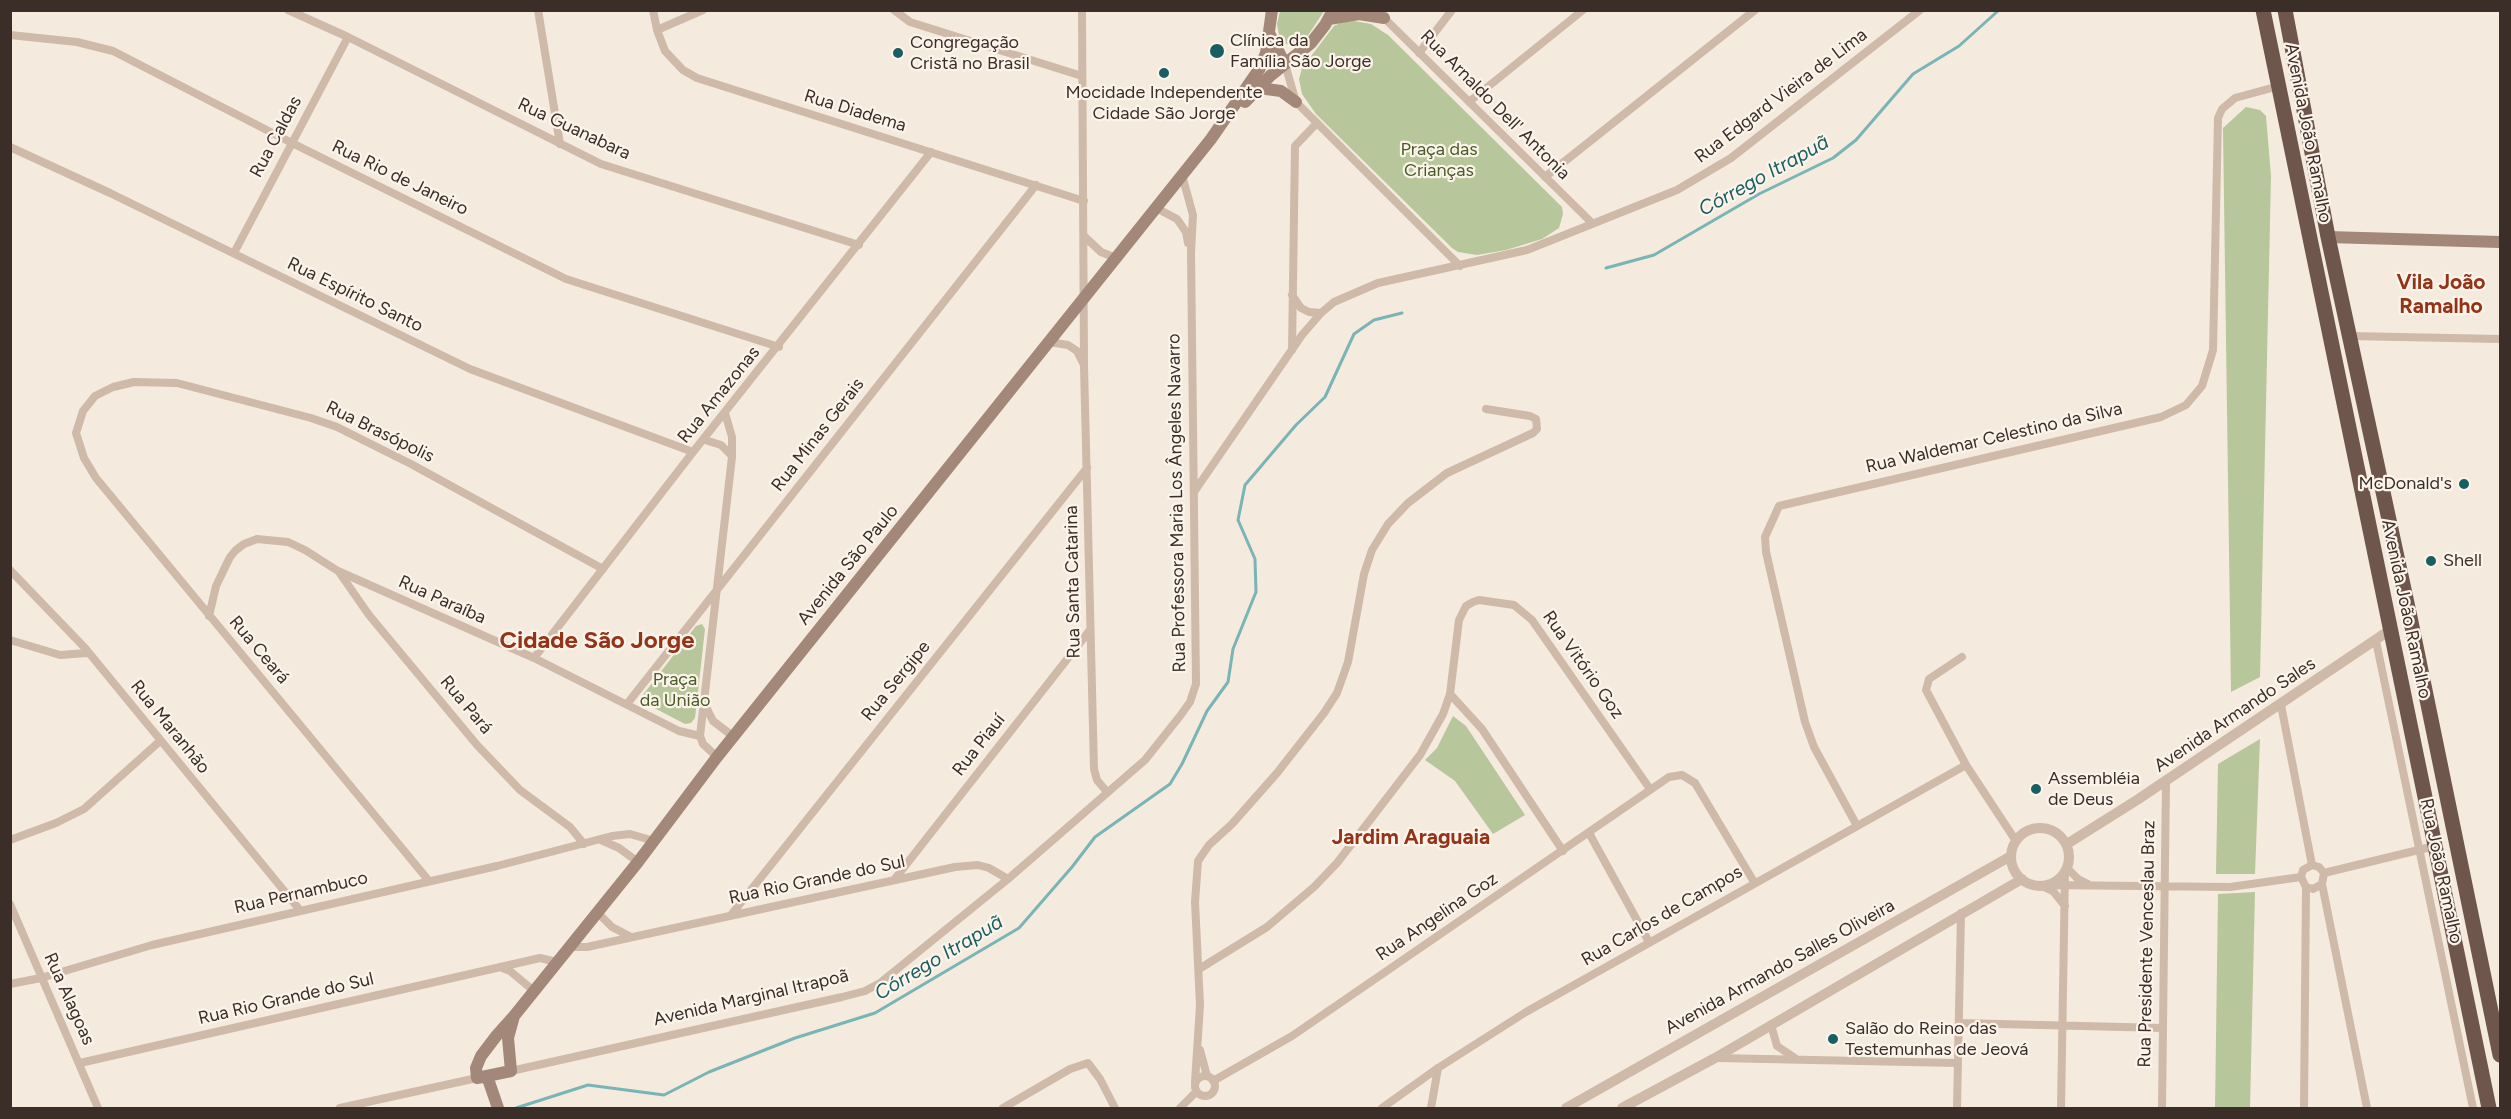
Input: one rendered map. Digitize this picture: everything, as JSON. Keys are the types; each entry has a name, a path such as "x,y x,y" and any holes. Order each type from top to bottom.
{"highway":[{"name":"Avenida João Ramalho","path":"2264,10 2489,1108"},
{"name":"Avenida João Ramalho","path":"2287,10 2328,237 2410,616 2500,1055"},
{"path":"2390,630 2410,616"}],"main road":[{"path":"1331,14 1380,14"},
{"name":"Avenida São Paulo","path":"482,1077 476,1068 481,1056 638,862 717,757 1182,175 1258,88 1311,43 1331,14"},
{"path":"1269,18 1273,43 1285,64"},
{"name":"Avenida São Paulo","path":"1212,139 1260,68 1266,53 1269,18"},
{"path":"1258,88 1281,91 1296,102"},
{"path":"2328,237 2500,242"},
{"name":"Avenida São Paulo","path":"511,1071 507,1048 514,1016"},
{"name":"Avenida Marginal Itrapoã","path":"482,1077 511,1071"},
{"path":"482,1077 498,1108"}],"street":[{"name":"Rua Guanabara","path":"288,10 348,37 610,167 859,245"},
{"path":"538,10 560,144"},
{"name":"Rua Diadema","path":"653,10 665,51 672,61 696,78 1084,201"},
{"path":"657,30 703,10"},
{"path":"894,10 910,22 1083,76"},
{"name":"Rua Santa Catarina","path":"1082,10 1084,366 1094,769 1097,780 1107,792"},
{"path":"1419,53 1452,10"},
{"path":"1469,102 1582,10"},
{"path":"1545,177 1755,10"},
{"name":"Rua Edgard Vieira de Lima","path":"1194,492 1292,351 1321,314 1334,302 1378,282 1527,250 1591,222 1677,190 1731,158 1920,10"},
{"name":"Rua Arnaldo Dell' Antonia","path":"1380,14 1591,222"},
{"name":"Rua Rio de Janeiro","path":"10,35 77,42 113,51 566,279 779,347"},
{"name":"Rua Caldas","path":"234,254 348,37"},
{"path":"1285,64 1296,102 1460,266"},
{"name":"Rua Waldemar Celestino da Silva","path":"1856,825 1814,747 1805,722 1766,552 1766,537 1779,506 2161,417 2186,405 2202,386 2213,350 2218,118 2222,109 2235,98 2279,86"},
{"path":"1292,351 1295,146 1317,123"},
{"name":"Rua Espírito Santo","path":"10,147 470,369 693,452"},
{"name":"Rua Amazonas","path":"534,658 693,452 779,347 931,152"},
{"name":"Rua Professora Maria Los Ângeles Navarro","path":"1107,792 1145,760 1190,702 1196,684 1191,252 1193,215 1182,175"},
{"name":"Rua Minas Gerais","path":"627,704 1036,185"},
{"name":"Rua Professora Maria Los Ângeles Navarro","path":"1156,208 1172,215 1181,224 1191,252"},
{"path":"1085,237 1101,252 1116,258"},
{"path":"1292,294 1301,308 1321,314"},
{"path":"2349,336 2500,339"},
{"path":"1049,342 1068,345 1077,351 1084,366"},
{"name":"Rua Brasópolis","path":"76,433 83,411 95,396 113,387 134,382 177,384 311,418 337,427 411,464 603,569"},
{"path":"1196,1092 1199,969 1195,902 1198,861 1209,844 1232,824 1277,773 1324,713 1336,693 1348,662 1364,574 1372,550 1388,524 1408,503 1447,473 1533,433 1537,429 1536,419 1530,416 1486,409"},
{"path":"717,757 703,744 700,736 719,589 732,457 732,437 725,413"},
{"name":"Rua Ceará","path":"76,433 84,458 96,478 429,881"},
{"path":"705,440 721,445 732,457"},
{"name":"Rua Sergipe","path":"731,915 1087,468"},
{"name":"Rua Paraíba","path":"209,616 216,586 230,557 244,544 257,540 271,539 288,542 338,571 534,658 679,731 700,736"},
{"name":"Rua Maranhão","path":"10,570 87,653 299,909"},
{"name":"Rua Pará","path":"338,571 369,615 477,745 520,790 570,827 584,844"},
{"name":"Rua Vitório Goz","path":"1199,969 1297,904 1337,863 1420,755 1443,714 1450,694 1458,620 1466,606 1479,600 1514,605 1532,620 1650,789"},
{"name":"Rua Piauí","path":"894,880 1090,630"},
{"name":"Avenida Armando Sales","path":"2067,844 2281,705 2390,630"},
{"path":"10,640 60,655 87,653"},
{"name":"Rua João Ramalho","path":"2376,641 2473,1108"},
{"path":"1962,657 1929,679 1926,690 1966,765 2016,841"},
{"path":"1450,694 1482,729 1563,851"},
{"path":"705,702 713,721 734,737"},
{"path":"2281,705 2312,865"},
{"path":"10,840 56,823 84,809 160,741"},
{"name":"Rua Carlos de Campos","path":"1382,1108 1438,1068 1526,1012 1966,765"},
{"name":"Rua Angelina Goz","path":"1210,1079 1292,1036 1650,789 1676,775 1682,775 1695,783 1754,882"},
{"name":"Rua Presidente Venceslau Braz","path":"2162,1108 2166,781"},
{"name":"Avenida Marginal Itrapoã","path":"511,1071 865,991 880,982 1008,879 1107,792"},
{"path":"2061,1108 2065,885 2070,856 2067,844 2057,832 2041,827 2024,832 2016,841 2011,856 2012,865 2022,879 2045,885 2065,885 2091,885 2239,887 2301,878"},
{"path":"1589,833 1650,942"},
{"name":"Rua Pernambuco","path":"10,984 40,978 152,945 612,836 630,834 654,841"},
{"path":"601,840 618,848 638,862"},
{"path":"2324,873 2435,846"},
{"name":"Avenida Armando Salles Oliveira","path":"1566,1108 2011,856"},
{"path":"2301,878 2306,868 2312,865 2319,867 2324,873"},
{"name":"Rua Rio Grande do Sul","path":"569,947 587,947 955,867 989,868 1008,879"},
{"path":"2045,885 2058,880 2066,870"},
{"path":"2066,870 2091,885"},
{"path":"2324,873 2322,884 2367,1108"},
{"path":"2301,878 2306,887 2304,1108"},
{"path":"1622,1108 1715,1058 2022,879"},
{"path":"2306,887 2313,889 2322,884"},
{"path":"2045,885 2054,891 2065,907"},
{"name":"Rua Alagoas","path":"10,904 98,1108"},
{"path":"597,912 612,927 632,937"},
{"path":"1958,1108 1962,913"},
{"name":"Rua Rio Grande do Sul","path":"80,1064 540,958 557,962"},
{"path":"500,967 510,971 534,991"},
{"path":"1959,1023 2163,1028"},
{"path":"1771,1025 1777,1046 1798,1059"},
{"path":"1196,1092 1202,1096 1212,1094 1215,1087 1198,1044"},
{"path":"1715,1058 1958,1063"},
{"path":"1003,1108 1070,1069 1088,1063 1100,1079 1115,1108"},
{"path":"1431,1108 1438,1068"},
{"name":"Avenida Marginal Itrapoã","path":"340,1108 482,1077"},
{"path":"1195,1082 1200,1077 1210,1079"},
{"path":"1180,1108 1196,1092"}],"green space":[{"path":"1280,10 1324,11 1307,37 1293,46 1286,44 1279,35 1277,24"},
{"name":"Praça das Crianças","path":"1354,21 1371,24 1388,35 1562,207 1563,214 1559,228 1542,239 1506,250 1477,255 1458,252 1316,114 1302,94 1299,79 1302,68 1334,26 1342,22"},
{"path":"2246,107 2260,110 2266,116 2271,176 2260,677 2231,692 2223,128"},
{"name":"Praça da União","path":"702,624 705,629 695,718 691,723 685,724 639,700 696,626"},
{"path":"1453,716 1466,726 1525,815 1493,834 1455,781 1425,760 1437,748"},
{"path":"2260,739 2255,874 2216,874 2218,764"},
{"path":"2255,892 2250,1108 2215,1108 2218,894"}],"waterway":[{"name":"Córrego Itrapuã","path":"1606,268 1654,255 1759,194 1833,158 1856,140 1913,74 1959,46 1999,10"},
{"name":"Córrego Itrapuã","path":"516,1108 588,1085 664,1095 709,1072 795,1038 875,1013 1019,928 1095,837 1170,784 1207,711 1228,682 1233,649 1256,592 1255,559 1238,520 1245,485 1296,425 1325,397 1354,334 1374,320 1402,313"}],"place":[{"name":"Clínica da Família São Jorge","path":"1217,51"},
{"name":"Congregação Cristã no Brasil","path":"898,53"},
{"name":"Mocidade Independente Cidade São Jorge","path":"1164,73"},
{"name":"McDonald's","path":"2464,484"},
{"name":"Shell","path":"2431,561"},
{"name":"Assembléia de Deus","path":"2036,789"},
{"name":"Salão do Reino das Testemunhas de Jeová","path":"1833,1039"}],"district":[{"name":"Vila João Ramalho","path":"2441,295"},
{"name":"Cidade São Jorge","path":"597,641"},
{"name":"Jardim Araguaia","path":"1411,838"}]}
